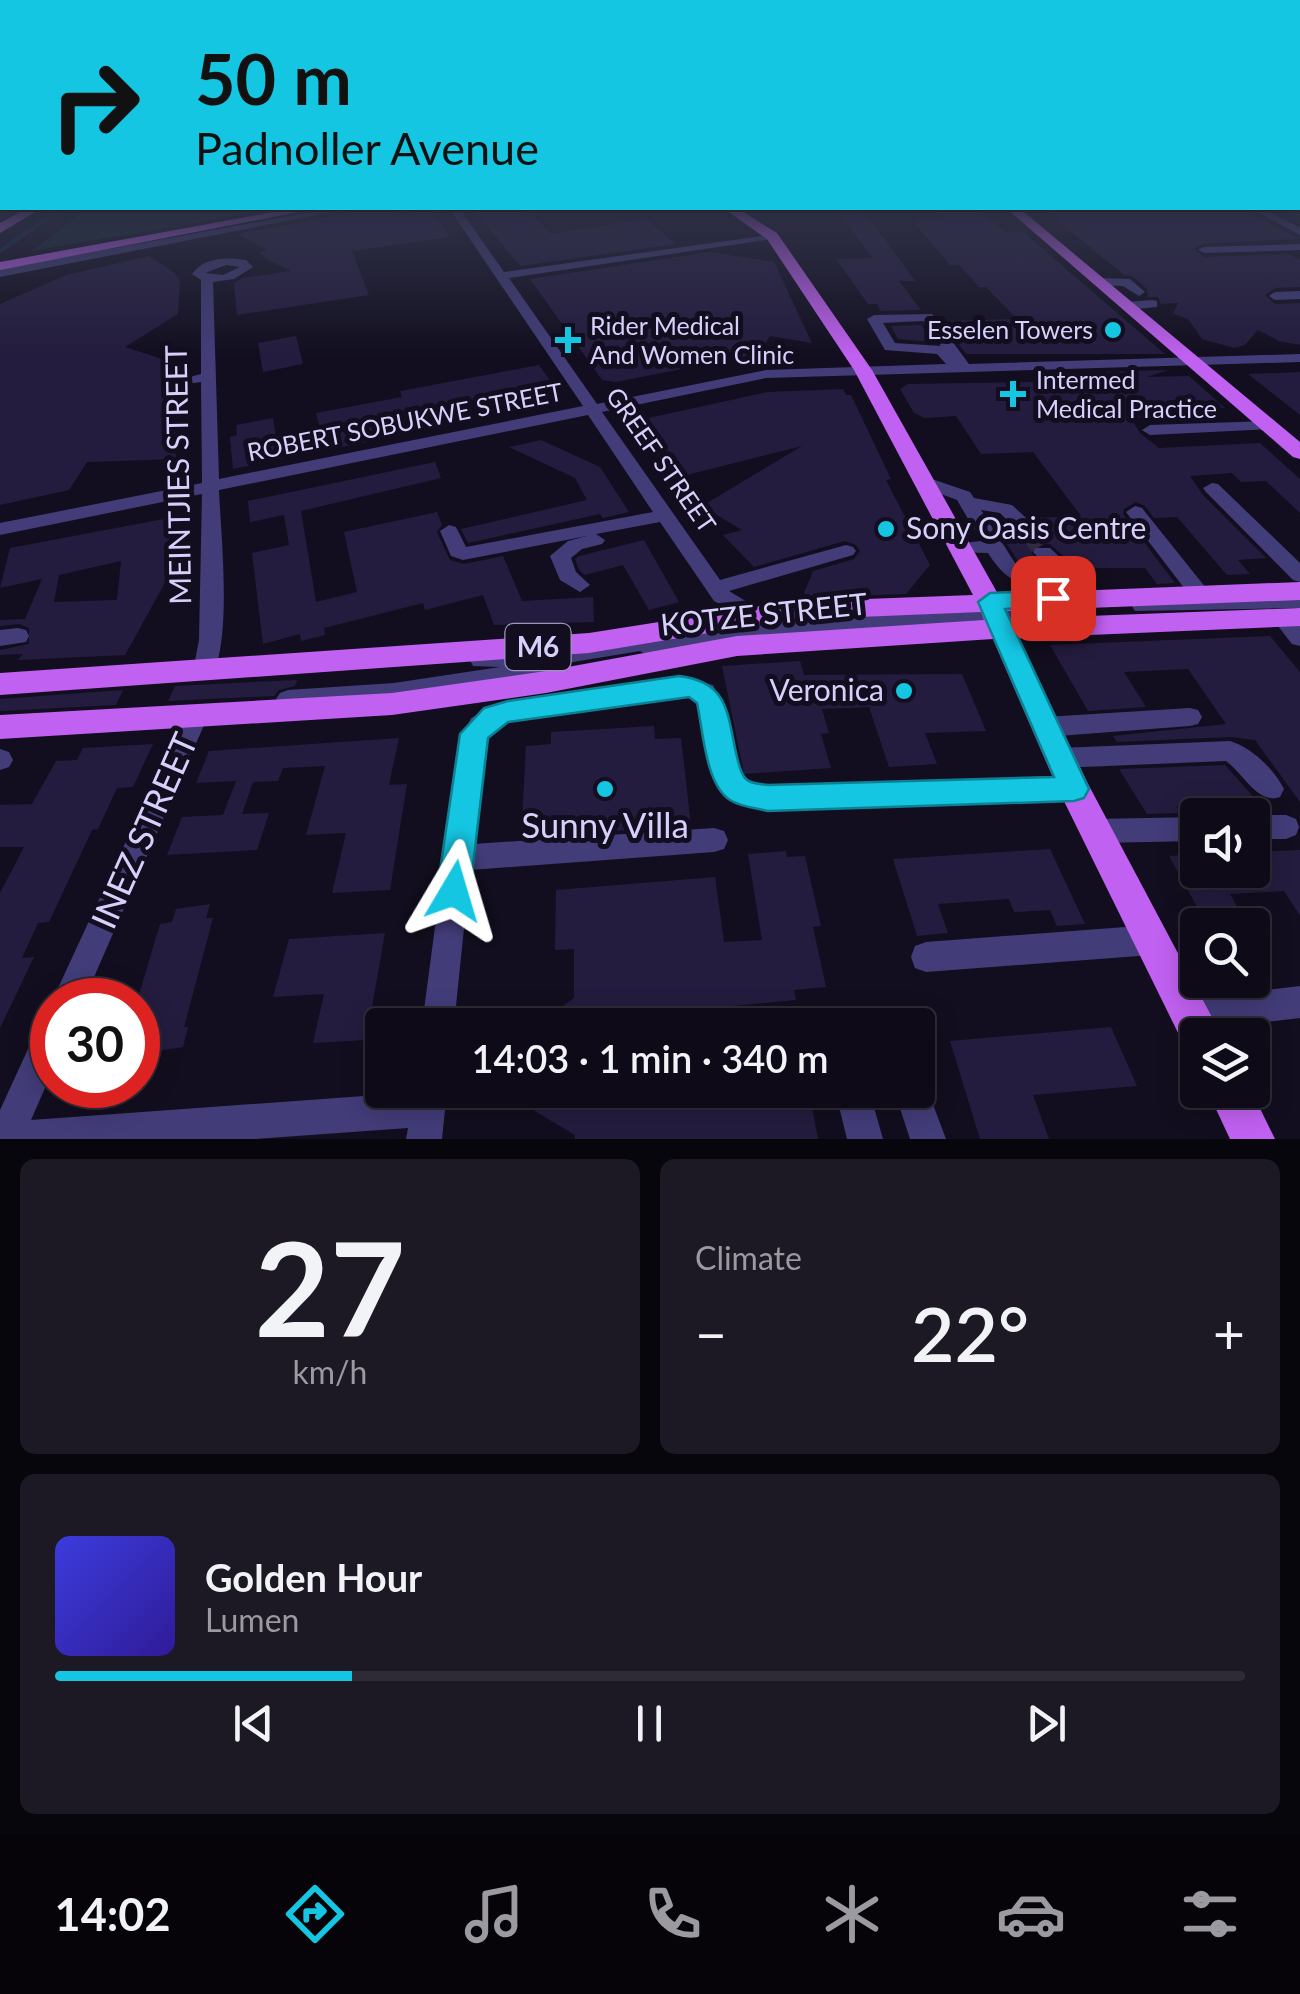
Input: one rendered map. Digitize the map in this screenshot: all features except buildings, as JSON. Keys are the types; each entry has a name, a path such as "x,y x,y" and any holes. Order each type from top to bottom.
{"main road":[{"path":"0,264 84,250"},
{"path":"782,250 862,370 926,482 1066,773 1191,1018"},
{"path":"1062,250 1099,282 1133,299 1194,362 1300,453"},
{"name":"KOTZE STREET","path":"0,728 460,696 737,646 990,614 1079,588 1198,593 1300,591"},
{"name":"KOTZE STREET","path":"0,688 620,640 754,616 1296,618"},
{"path":"1237,1108 1253,1139"}],"street":[{"path":"0,274 110,250"},
{"name":"MEINTJIES STREET","path":"200,250 210,486 210,640 204,671"},
{"path":"202,275 242,272 247,265 228,250"},
{"name":"GREEF STREET","path":"483,250 718,592 754,616"},
{"path":"500,276 691,250"},
{"path":"1099,282 1153,282"},
{"path":"1126,282 1133,299 1152,304"},
{"path":"1274,296 1300,295"},
{"path":"927,317 960,368 941,350 890,347 874,318 927,317"},
{"name":"ROBERT SOBUKWE STREET","path":"0,529 752,376 1300,358"},
{"path":"180,380 208,377"},
{"path":"1150,430 1268,426"},
{"path":"926,482 956,491 968,502 1010,571 1079,588"},
{"path":"1212,488 1300,574"},
{"path":"968,502 1006,509 1029,530"},
{"path":"1134,512 1198,593"},
{"path":"449,531 458,552 468,553 668,519"},
{"path":"580,585 567,575 560,559 570,547 668,519"},
{"path":"961,548 986,547 992,542"},
{"path":"710,624 718,592 846,551"},
{"path":"1043,552 1079,588"},
{"name":"KOTZE STREET","path":"0,688 562,656 790,618 960,609 990,614"},
{"name":"KOTZE STREET","path":"0,716 394,692 744,633 846,622 990,614"},
{"path":"440,1008 471,746 480,725 508,712 679,686 705,691 727,774 743,793 768,798 1066,773 1230,751 1248,763 1271,789"},
{"name":"INEZ STREET","path":"78,978 196,716"},
{"path":"1045,726 1190,716"},
{"path":"1270,827 1286,827"},
{"path":"1095,831 1180,829"},
{"path":"458,858 714,840"},
{"path":"926,957 1152,940"},
{"path":"1227,1018 1300,1002"},
{"path":"6,1139 30,1085"},
{"path":"857,1108 865,1139"},
{"path":"917,1108 928,1139"},
{"path":"14,1139 427,1113"}],"tunnel":[{"path":"1029,531 1043,552"}],"place":[{"name":"Esselen Towers","path":"1113,330"},
{"name":"Rider Medical And Women Clinic","path":"568,340"},
{"name":"Intermed Medical Practice","path":"1013,394"},
{"name":"Sony Oasis Centre","path":"886,529"},
{"name":"Veronica","path":"904,691"},
{"name":"Sunny Villa","path":"605,789"}],"route":[{"path":"454,891 474,734 493,716 508,712 679,686 696,688 705,691 709,698 727,774 734,787 768,798 1074,789 990,602 1053,598"}]}
